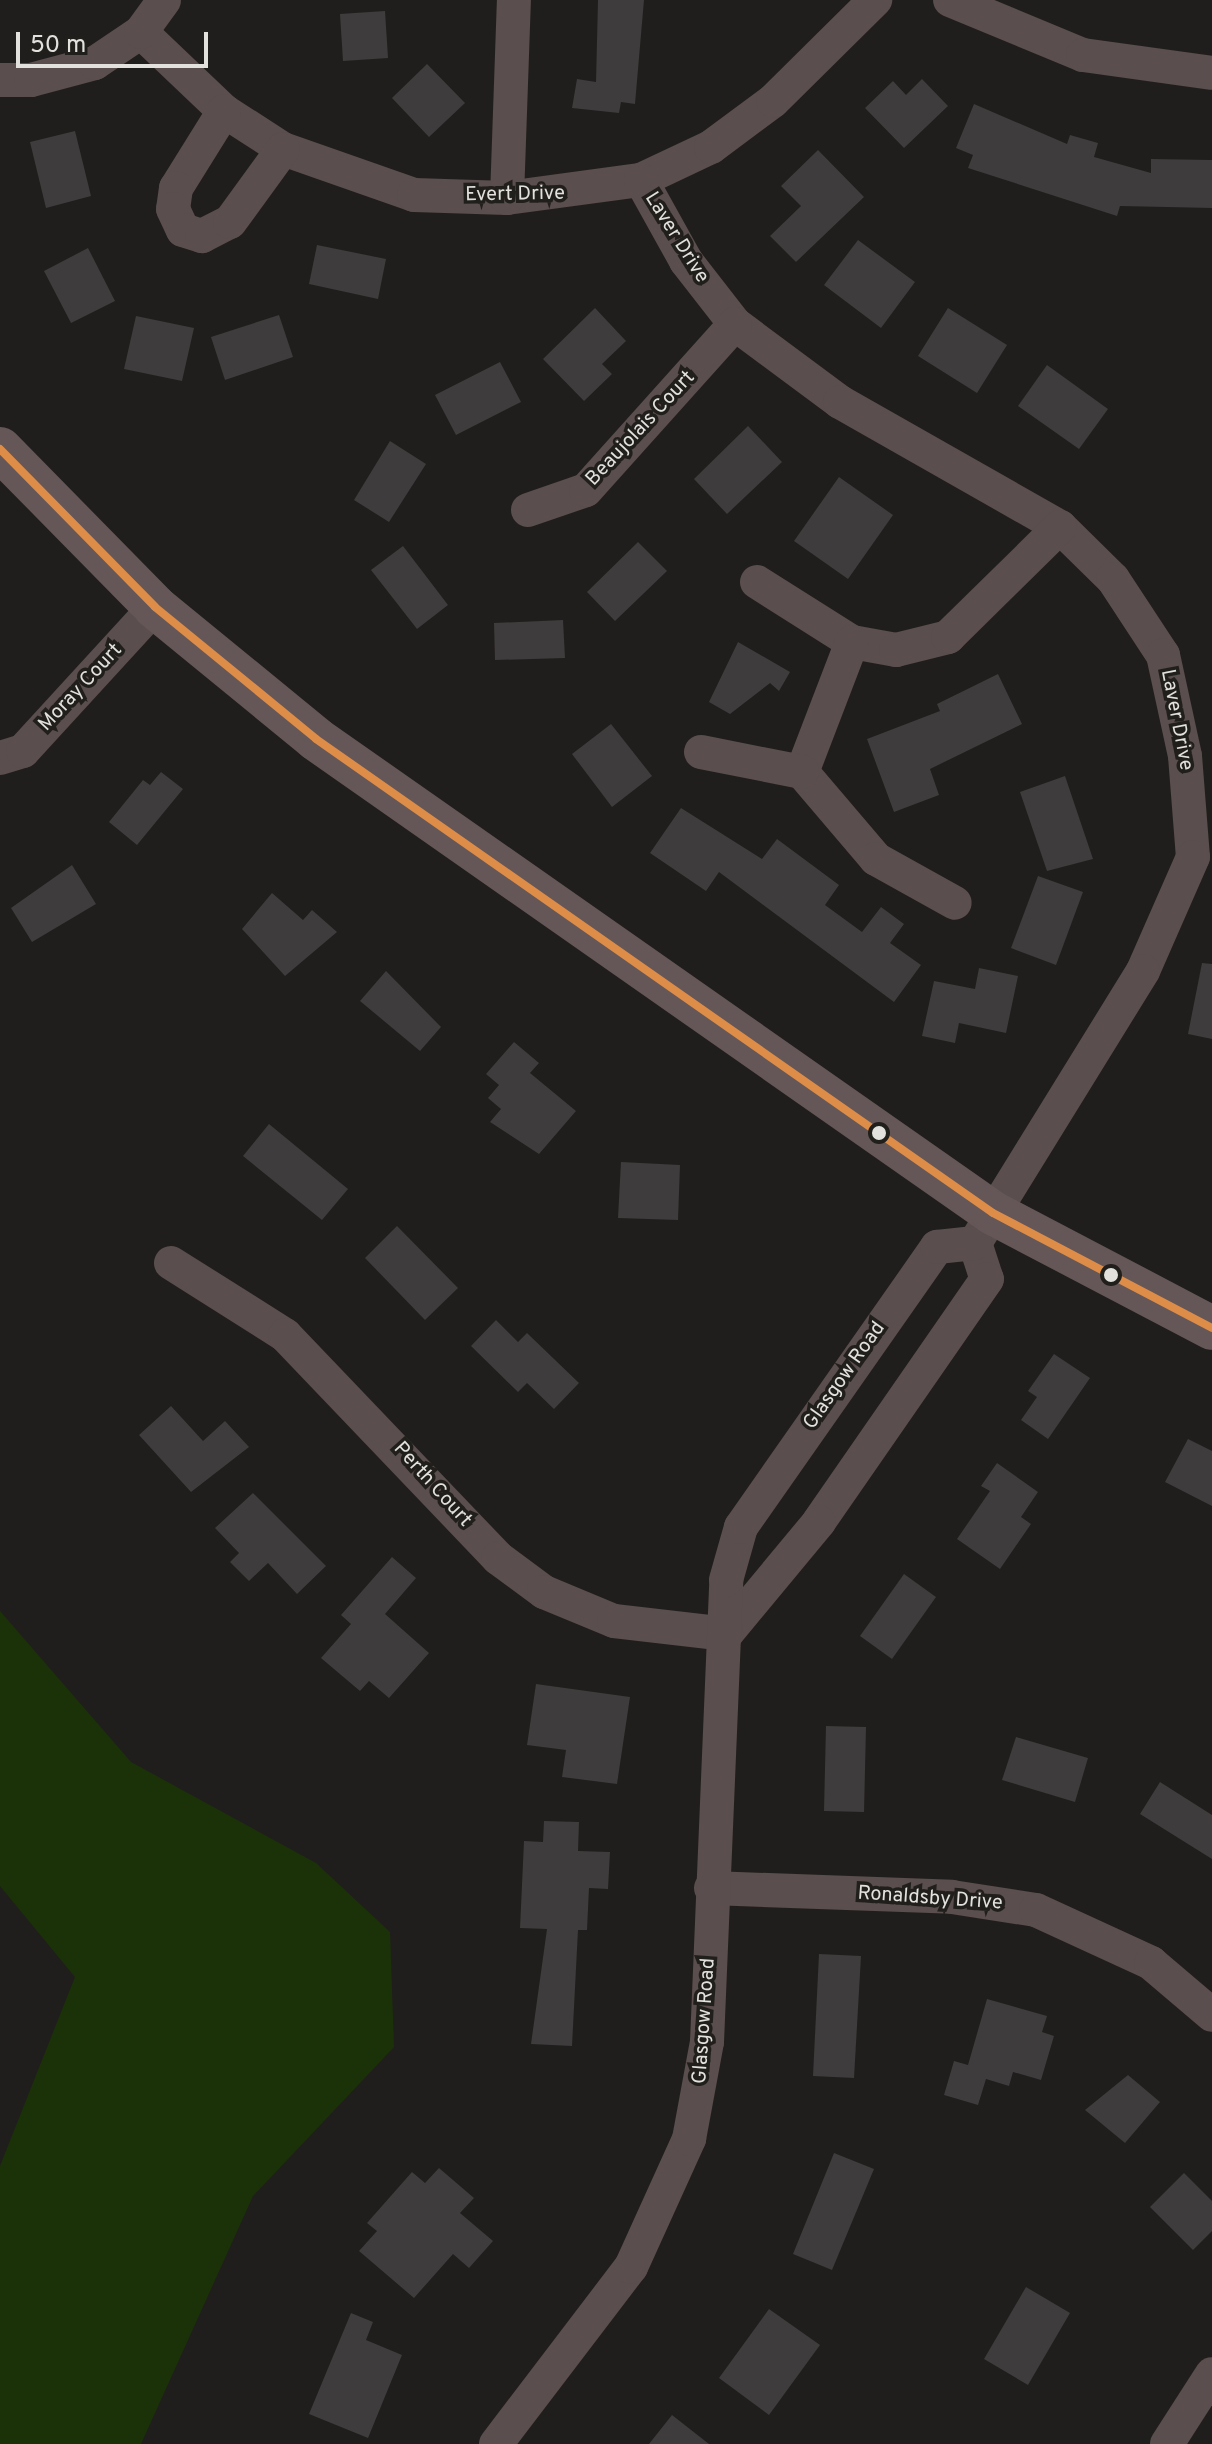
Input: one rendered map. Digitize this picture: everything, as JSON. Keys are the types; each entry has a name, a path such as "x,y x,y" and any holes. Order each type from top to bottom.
{"main road":[{"path":"0,449 155,607 316,739 984,1228 1212,1328"}],"street":[{"path":"0,80 75,70 141,32 164,0"},
{"path":"507,198 514,0"},
{"name":"Evert Drive","path":"141,32 224,111 283,149 414,195 507,198 641,180 711,147 773,101 875,0"},
{"path":"950,0 1083,55 1212,73"},
{"path":"224,111 176,188 173,209 183,230 202,236 230,222 283,149"},
{"name":"Laver Drive","path":"641,180 686,261 735,324 840,402 1060,527 1113,579 1163,655 1185,756 1202,858 1143,971 984,1228"},
{"name":"Beaujolais Court","path":"528,510 586,490 735,324"},
{"path":"757,582 852,642 896,650 948,637 1060,527"},
{"name":"Moray Court","path":"0,758 23,751 155,607"},
{"path":"802,772 852,642"},
{"path":"701,752 802,772 876,859 955,903"},
{"path":"726,1634 819,1522 987,1279 984,1228"},
{"name":"Glasgow Road","path":"496,2444 631,2267 672,2190 700,2094 733,1551 755,1506 937,1247 984,1228"},
{"name":"Perth Court","path":"171,1263 285,1335 498,1558 544,1592 614,1621 726,1634"},
{"name":"Ronaldsby Drive","path":"711,1888 952,1897 1036,1910 1151,1963 1212,2015"},
{"path":"1167,2444 1212,2374"}],"green space":[{"path":"0,1611 131,1762 316,1863 390,1932 394,2047 253,2196 141,2444 0,2444 0,2166 75,1977 0,1886"}],"building":[{"path":"598,0 644,0 635,104 621,102 619,113 572,108 577,79 596,82"},
{"path":"385,11 388,58 343,61 340,14"},
{"path":"427,64 465,103 429,137 392,98"},
{"path":"922,79 948,106 904,148 865,108 893,81 906,95"},
{"path":"974,104 1067,144 1070,135 1098,143 1094,157 1151,173 1151,159 1212,160 1212,208 1120,206 1117,216 968,168 973,155 956,148"},
{"path":"75,131 91,196 46,208 30,142"},
{"path":"818,150 864,197 796,262 770,236 801,206 781,186"},
{"path":"858,240 915,282 881,328 824,285"},
{"path":"317,245 386,259 378,299 309,284"},
{"path":"88,248 115,301 71,323 44,271"},
{"path":"595,308 626,341 602,364 612,374 584,401 543,359"},
{"path":"948,308 1007,345 977,393 918,356"},
{"path":"279,315 293,357 225,380 211,337"},
{"path":"136,316 194,328 182,381 124,369"},
{"path":"500,362 521,402 456,435 435,395"},
{"path":"1047,365 1108,409 1079,449 1018,406"},
{"path":"748,426 782,462 727,514 694,479"},
{"path":"390,441 426,464 389,522 354,500"},
{"path":"839,477 893,515 848,579 794,541"},
{"path":"638,542 667,571 615,621 587,592"},
{"path":"403,546 448,605 417,629 371,570"},
{"path":"563,620 565,658 495,660 494,623"},
{"path":"738,642 790,672 779,691 770,683 730,714 709,702"},
{"path":"998,674 1022,724 930,769 939,795 894,812 867,739 940,711 937,704"},
{"path":"611,724 652,776 612,807 572,754"},
{"path":"161,772 183,789 137,845 109,822 143,780 150,785"},
{"path":"1065,776 1093,859 1047,871 1020,792"},
{"path":"681,808 762,859 777,839 839,885 825,905 862,932 881,907 904,924 890,943 921,965 894,1002 719,872 706,891 650,853"},
{"path":"72,865 96,904 32,942 11,908"},
{"path":"1038,876 1083,892 1056,965 1011,948"},
{"path":"272,893 303,920 312,910 337,932 285,976 242,929"},
{"path":"1202,963 1212,964 1212,1039 1188,1034"},
{"path":"979,968 1018,976 1006,1033 959,1023 955,1043 922,1036 934,981 975,989"},
{"path":"386,971 441,1027 420,1051 360,1001"},
{"path":"514,1042 539,1063 530,1073 576,1111 539,1154 490,1122 501,1109 488,1098 499,1085 486,1074"},
{"path":"269,1124 348,1189 322,1220 243,1156"},
{"path":"621,1162 680,1165 678,1220 618,1218"},
{"path":"397,1226 458,1288 425,1320 365,1258"},
{"path":"496,1320 518,1342 527,1333 579,1383 554,1409 527,1383 518,1392 471,1346"},
{"path":"1054,1354 1090,1378 1048,1439 1021,1420 1037,1397 1028,1391"},
{"path":"171,1406 203,1441 225,1421 249,1447 191,1492 139,1435"},
{"path":"1188,1439 1212,1451 1212,1506 1165,1482"},
{"path":"997,1463 1038,1492 1021,1517 1031,1524 1000,1569 957,1539 990,1491 981,1486"},
{"path":"253,1493 326,1566 297,1594 268,1563 249,1581 230,1562 239,1553 215,1528"},
{"path":"392,1557 416,1578 385,1614 429,1653 389,1698 369,1681 360,1691 321,1658 351,1624 341,1615"},
{"path":"904,1574 936,1597 892,1659 860,1636"},
{"path":"536,1684 630,1697 617,1784 562,1777 566,1750 527,1745"},
{"path":"826,1726 866,1727 864,1812 824,1811"},
{"path":"1016,1737 1088,1758 1075,1802 1002,1780"},
{"path":"1160,1782 1212,1815 1212,1859 1140,1814"},
{"path":"544,1821 579,1822 578,1851 610,1852 608,1889 589,1888 587,1930 578,1930 572,2046 531,2044 547,1929 520,1928 524,1841 543,1842"},
{"path":"819,1954 861,1956 854,2078 813,2076"},
{"path":"987,1999 1047,2016 1042,2032 1054,2036 1041,2080 1013,2072 1009,2086 986,2079 978,2105 944,2095 954,2061 968,2065"},
{"path":"1128,2075 1160,2102 1125,2143 1085,2110"},
{"path":"834,2153 874,2169 832,2270 793,2254"},
{"path":"439,2168 474,2198 460,2213 493,2241 469,2268 453,2254 414,2298 359,2251 377,2231 367,2223 412,2172 425,2183"},
{"path":"1184,2173 1212,2201 1212,2231 1193,2250 1150,2207"},
{"path":"1026,2287 1070,2313 1028,2385 984,2359"},
{"path":"769,2309 820,2345 769,2415 719,2378"},
{"path":"351,2313 373,2322 366,2340 402,2355 368,2438 309,2414"},
{"path":"672,2415 709,2444 649,2444"}],"transit line":[{"path":"0,449 155,607 316,739 993,1213 1212,1328"}]}
